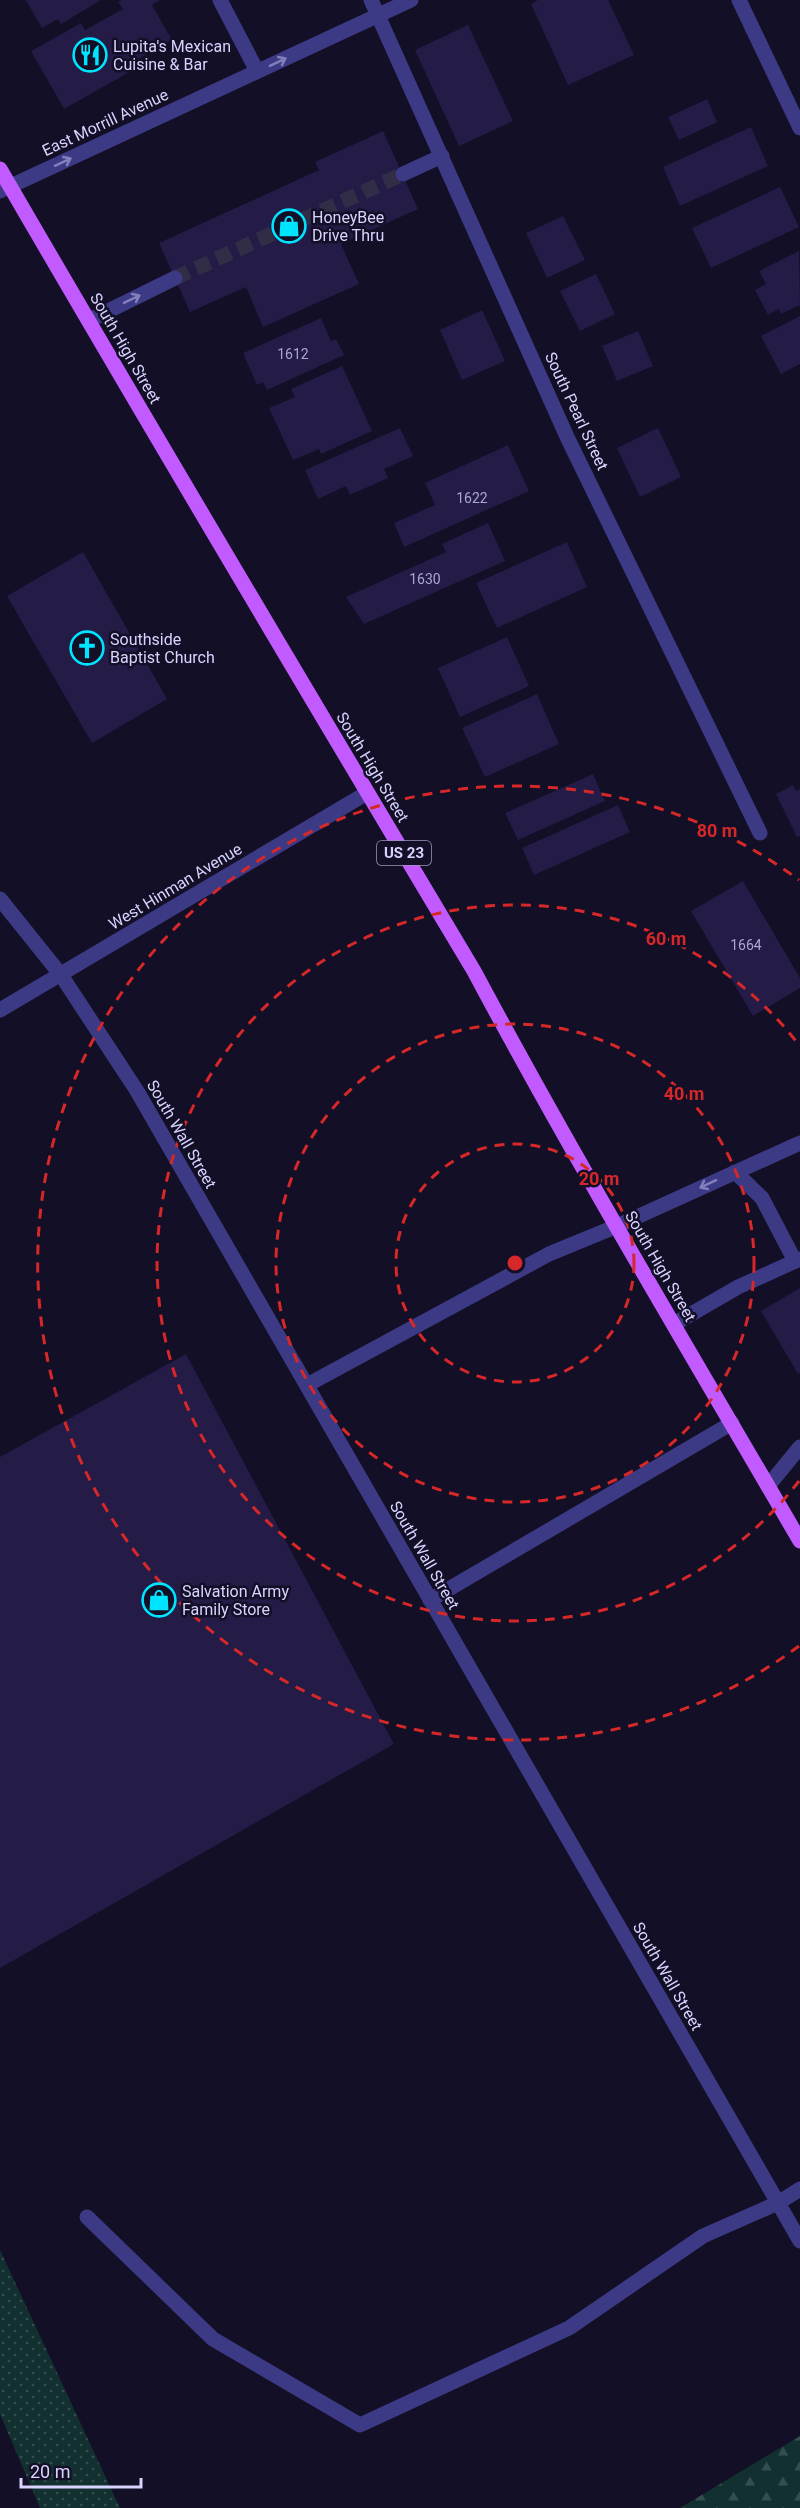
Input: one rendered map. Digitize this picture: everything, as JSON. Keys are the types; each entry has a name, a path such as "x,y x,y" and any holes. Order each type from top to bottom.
{"main road":[{"name":"South High Street","path":"0,169 5,189 90,320 191,499 474,971 510,1040 800,1541"}],"street":[{"path":"220,0 257,71"},
{"name":"South Pearl Street","path":"370,0 568,439 760,833"},
{"name":"East Morrill Avenue","path":"5,189 411,0"},
{"path":"739,0 795,105 800,128"},
{"path":"403,174 442,156"},
{"path":"90,320 175,278"},
{"name":"West Hinman Avenue","path":"0,1010 368,793"},
{"name":"South Wall Street","path":"0,899 61,975 137,1091 800,2241"},
{"path":"307,1385 549,1254 617,1226 800,1143"},
{"path":"674,1324 738,1287 798,1260 762,1198 735,1172"},
{"path":"430,1600 732,1423"},
{"path":"768,1486 800,1447"},
{"path":"87,2217 213,2339 360,2425 569,2328 704,2236 778,2203 800,2189"}],"green space":[{"path":"0,2250 120,2508 40,2508 0,2414"},
{"path":"800,2436 800,2508 680,2508"}],"building":[{"path":"26,0 101,0 61,24 58,19 42,28"},
{"name":"Lupita's Mexican Cuisine & Bar","path":"121,0 160,0 152,5 172,40 140,58 144,64 64,109 31,51 81,23 85,30 123,9 118,2"},
{"path":"538,0 608,0 634,55 568,85 531,4"},
{"path":"468,25 513,121 459,146 415,50"},
{"path":"707,99 717,122 679,140 668,117"},
{"path":"751,127 768,166 680,206 663,167"},
{"name":"HoneyBee Drive Thru","path":"383,131 418,209 341,244 359,284 263,327 246,287 190,312 159,243 319,170 315,162"},
{"path":"780,187 799,227 711,268 692,228"},
{"path":"563,216 585,260 547,278 526,233"},
{"path":"799,251 800,305 781,314 779,309 768,315 755,290 766,284 759,271"},
{"path":"596,274 615,314 580,331 560,291"},
{"path":"482,310 505,361 462,380 440,330"},
{"path":"800,316 800,364 781,374 761,336"},
{"path":"321,318 331,341 336,339 344,355 267,390 263,382 257,385 243,353"},
{"path":"638,331 653,366 617,381 602,346"},
{"path":"342,366 372,431 321,454 319,449 293,460 269,408 295,397 291,389"},
{"path":"400,428 413,456 384,469 388,478 350,495 346,486 318,499 305,470"},
{"path":"658,428 681,477 640,497 617,448"},
{"path":"508,445 529,491 404,547 394,523 435,505 425,483"},
{"path":"488,523 505,561 364,624 346,597 446,552 442,544"},
{"path":"567,542 587,587 497,628 476,583"},
{"name":"Southside Baptist Church","path":"83,552 167,699 92,743 7,596"},
{"path":"507,637 529,686 460,717 438,668"},
{"path":"537,694 559,744 485,777 462,728"},
{"path":"593,774 605,801 518,840 505,813"},
{"path":"793,785 796,791 800,789 800,836 797,837 776,794"},
{"path":"618,805 630,832 534,875 522,848"},
{"path":"743,881 800,978 800,988 753,1016 691,911"},
{"path":"800,1288 800,1373 798,1374 761,1311"},
{"name":"Salvation Army Family Store","path":"186,1354 394,1744 0,1968 0,1457"}],"tunnel":[{"path":"175,278 403,174"}],"place":[{"name":"Lupita's Mexican Cuisine & Bar","path":"90,55"},
{"name":"HoneyBee Drive Thru","path":"289,226"},
{"name":"Southside Baptist Church","path":"87,648"},
{"name":"Salvation Army Family Store","path":"159,1600"}]}
